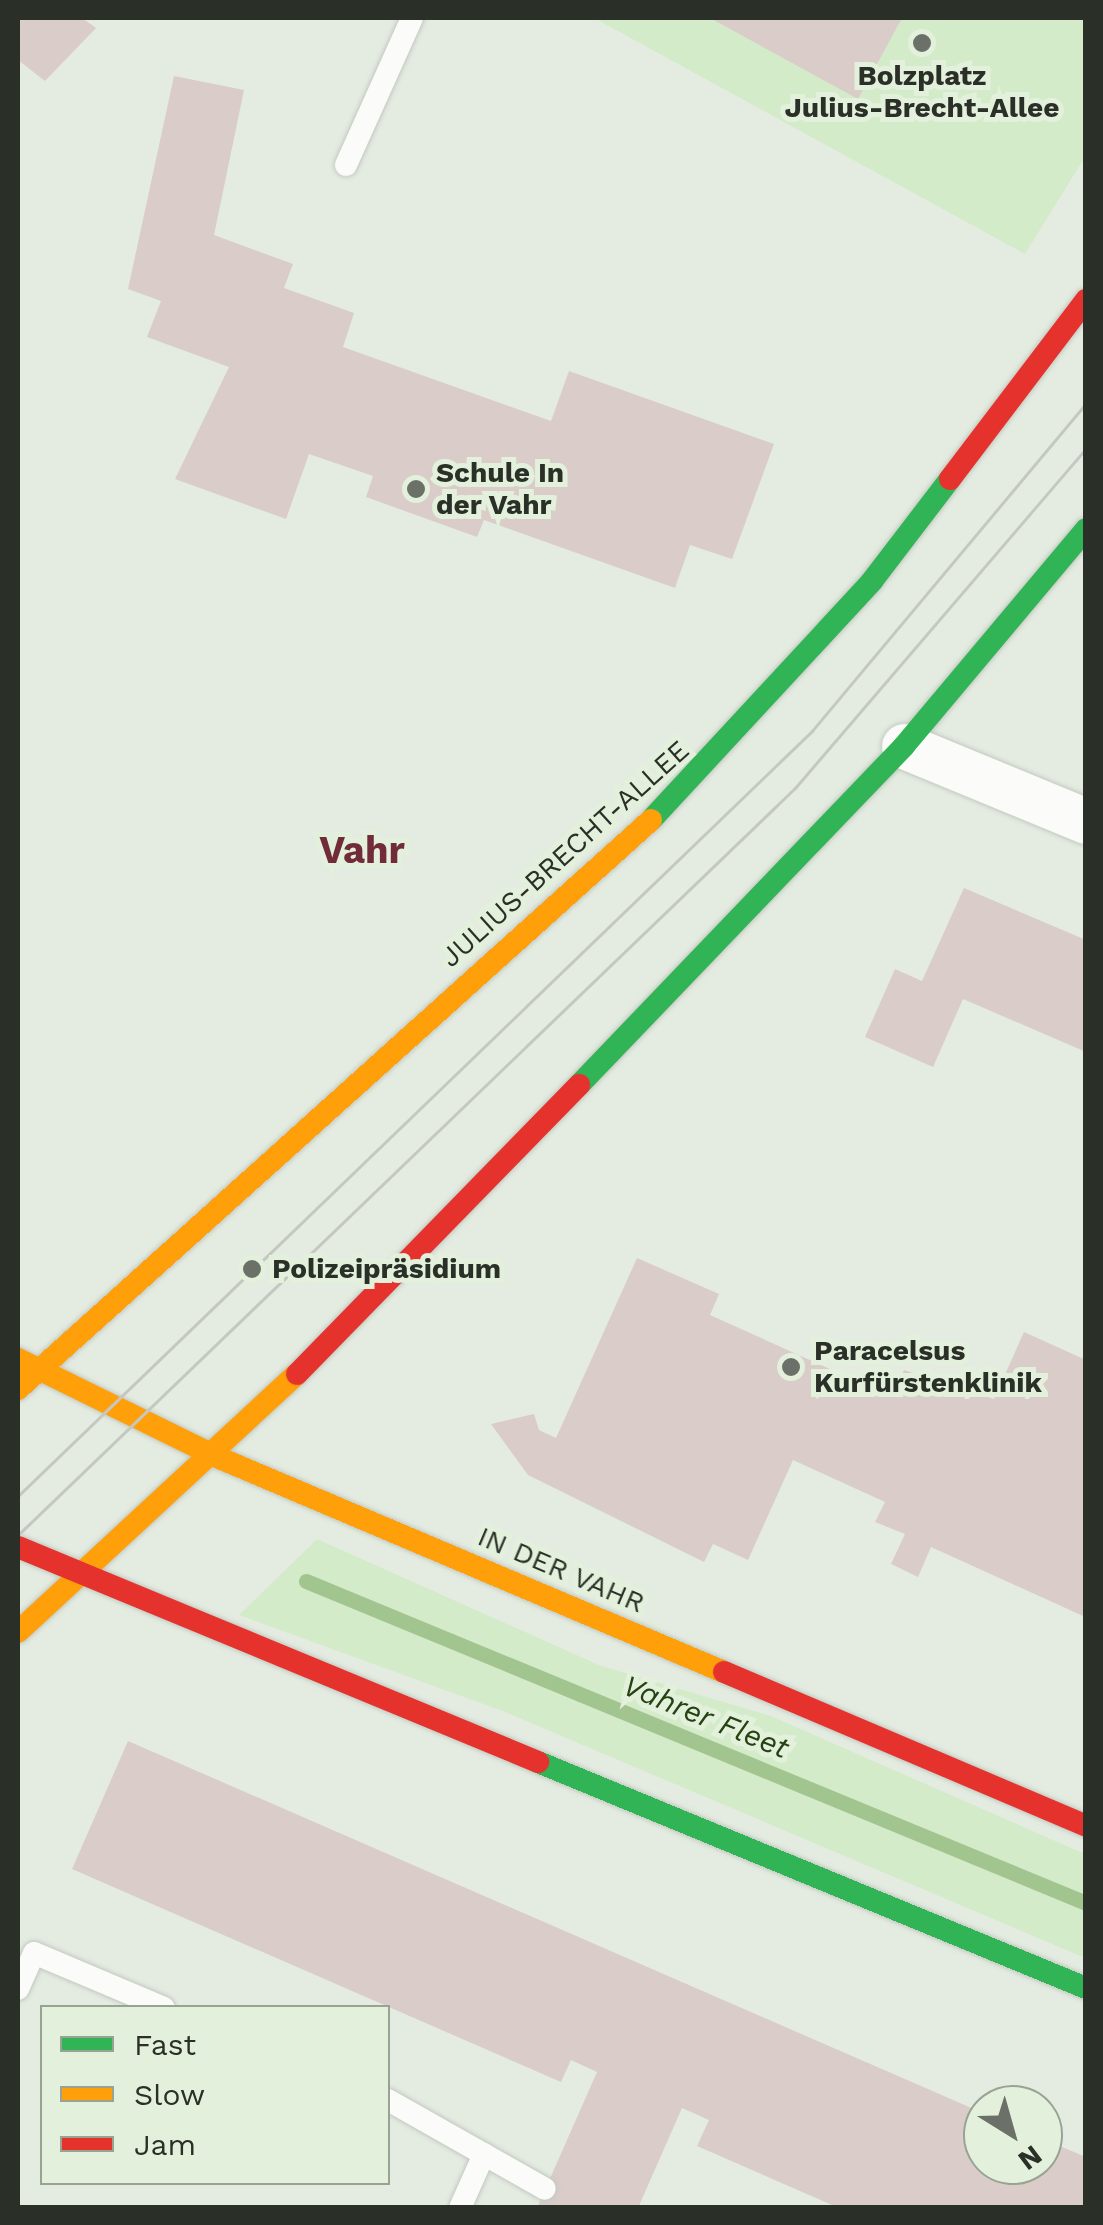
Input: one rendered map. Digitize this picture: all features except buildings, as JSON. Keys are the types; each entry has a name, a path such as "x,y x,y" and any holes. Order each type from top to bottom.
{"main road":[{"name":"JULIUS-BRECHT-ALLEE","path":"18,1389 27,1366 689,786 872,581 1086,300"},
{"path":"18,1632 86,1579 217,1457 904,746 1086,528"},
{"name":"IN DER VAHR","path":"27,1366 217,1457 1086,1826"},
{"path":"18,1546 86,1579 732,1835 1086,1988"}],"street":[{"path":"904,746 1086,822"}],"lane":[{"path":"346,165 412,18"},
{"path":"18,1988 34,1953 157,2005"},
{"path":"390,2101 545,2189"},
{"path":"460,2208 484,2154"}],"green space":[{"path":"594,18 1085,18 1085,157 1025,254"},
{"path":"317,1539 599,1665 771,1716 1085,1854 1085,1958 505,1712 239,1615"}],"waterway":[{"name":"Vahrer Fleet","path":"306,1581 1086,1903"}],"tram line":[{"path":"18,1496 812,731 1086,403"},
{"path":"18,1535 795,788 1086,448"}],"traffic: fast":[{"path":"651,820 872,581 950,479"},
{"path":"579,1085 904,746 1086,529"},
{"path":"538,1762 1086,1988"}],"traffic: slow":[{"path":"18,1389 651,820"},
{"path":"18,1359 217,1457 724,1672"},
{"path":"18,1632 297,1374"}],"traffic: jam":[{"path":"950,479 1086,300"},
{"path":"297,1374 579,1085"},
{"path":"18,1547 538,1762"},
{"path":"724,1672 1086,1826"}],"place":[{"name":"Bolzplatz Julius-Brecht-Allee","path":"922,43"},
{"name":"Schule In der Vahr","path":"416,489"},
{"name":"Polizeipräsidium","path":"252,1269"},
{"name":"Paracelsus Kurfürstenklinik","path":"791,1367"}],"district":[{"name":"Vahr","path":"362,851"}]}
